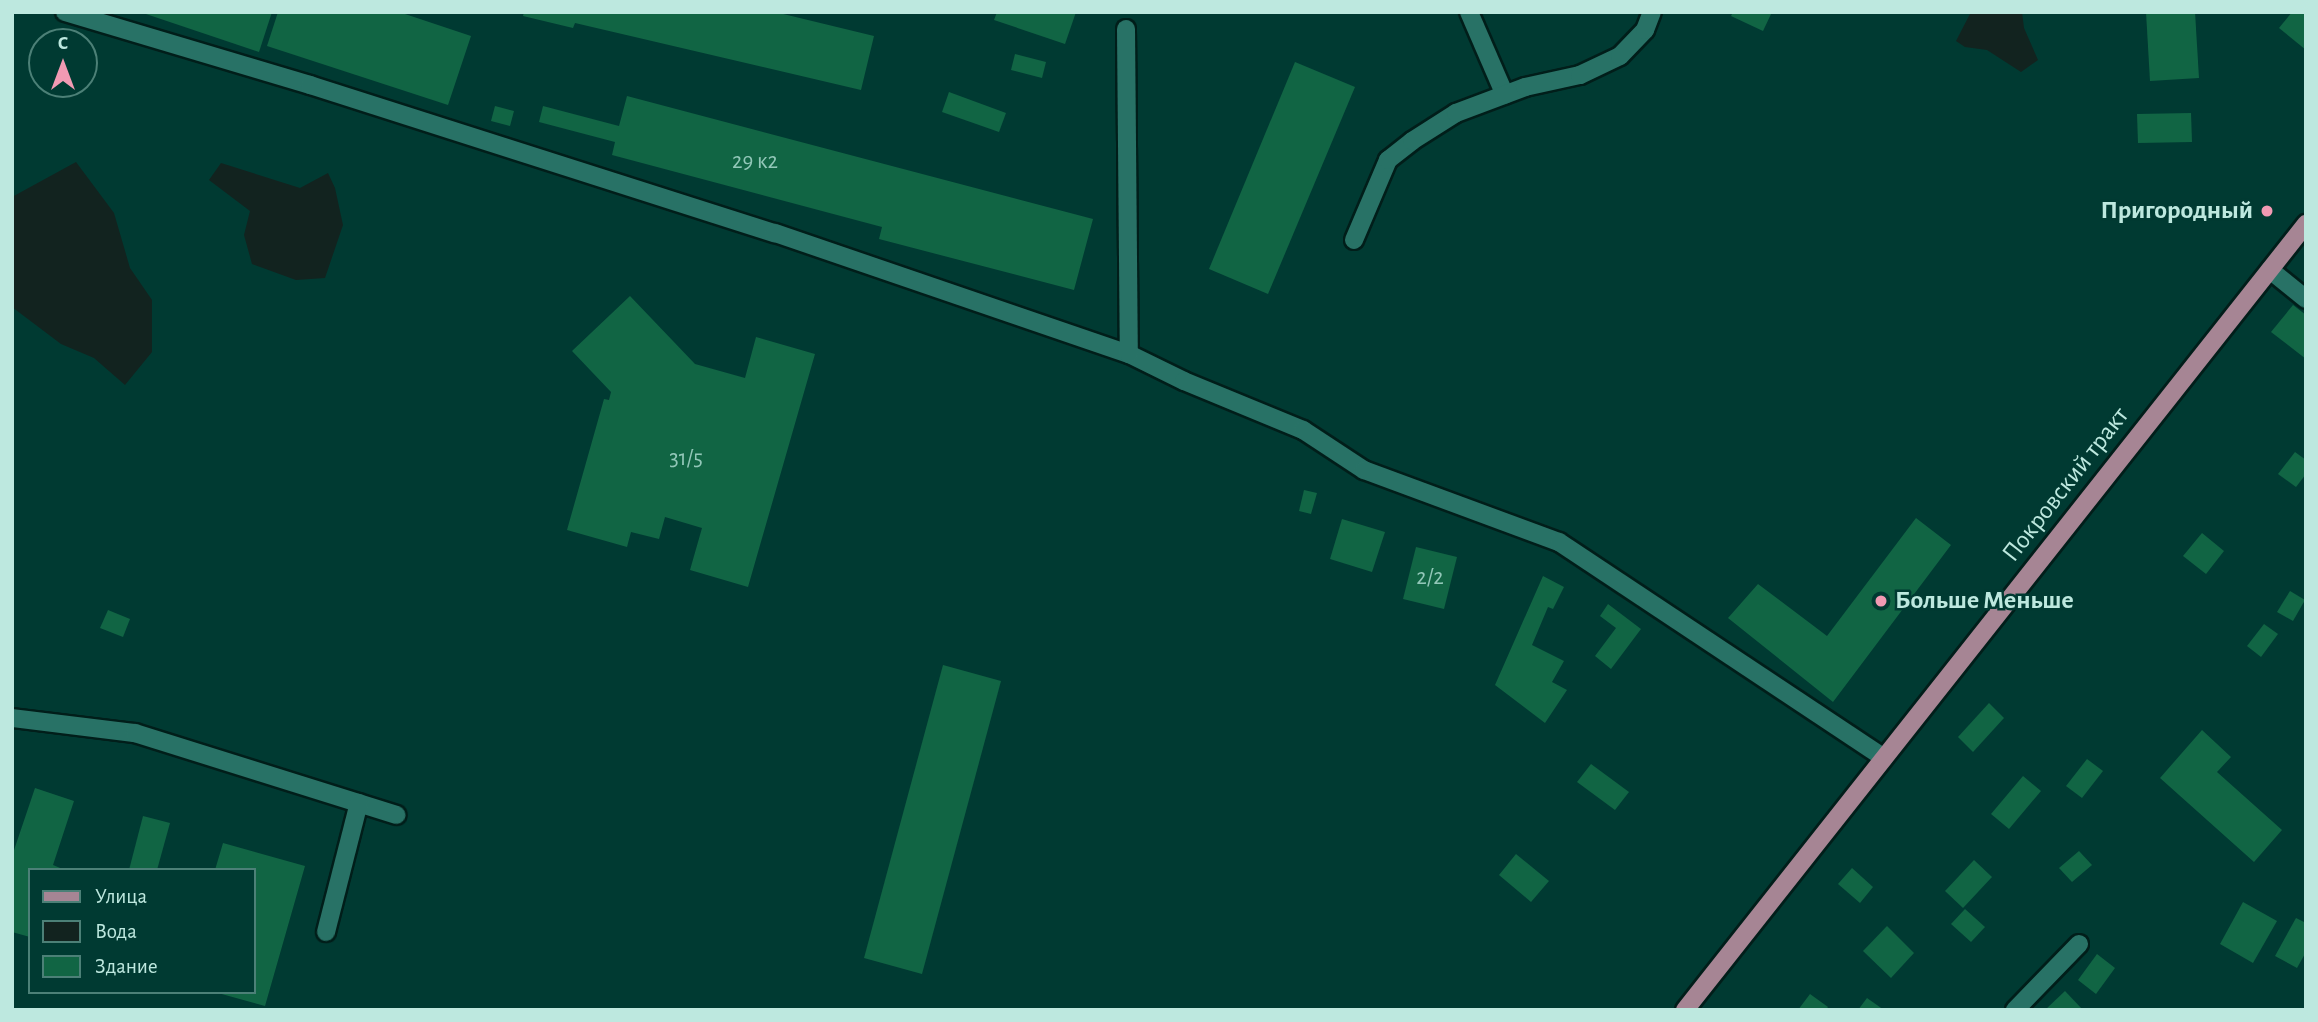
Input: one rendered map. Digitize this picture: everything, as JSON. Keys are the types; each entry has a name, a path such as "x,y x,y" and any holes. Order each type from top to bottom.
{"main road":[{"name":"Покровский тракт","path":"1685,1010 2306,224"}],"street":[{"path":"65,12 310,85 775,233 1129,354 1184,381 1303,430 1364,470 1559,542 1884,758"},
{"path":"1469,12 1505,95"},
{"path":"1354,240 1388,160 1412,141 1456,113 1505,95 1580,75 1620,56 1645,30 1651,12"},
{"path":"1126,29 1129,354"},
{"path":"2270,270 2306,299"},
{"path":"12,718 135,733 396,815"},
{"path":"326,932 359,803"},
{"path":"2015,1010 2079,944"}],"water":[{"path":"1971,12 2022,12 2024,28 2038,60 2021,72 1987,50 1965,47 1956,41"},
{"path":"76,162 114,213 130,268 152,300 152,352 125,385 94,358 61,344 12,307 12,197"},
{"path":"221,163 300,188 328,173 335,188 343,225 325,278 296,280 252,264 244,235 250,211 209,180"}],"building":[{"path":"140,12 272,12 259,52"},
{"path":"278,12 399,12 471,36 448,105 267,46"},
{"path":"524,12 775,12 874,36 861,90 575,23 573,28 523,16"},
{"path":"997,12 1076,12 1065,44 994,20"},
{"path":"1733,12 1772,12 1763,31 1731,16"},
{"path":"2146,12 2195,12 2199,78 2150,81"},
{"path":"2292,12 2306,12 2306,50 2279,28"},
{"path":"1015,54 1046,62 1042,78 1011,70"},
{"path":"1295,62 1355,87 1268,294 1209,269"},
{"path":"949,92 1006,113 999,132 942,112"},
{"path":"627,96 1093,219 1074,290 879,239 882,227 612,155 615,142 539,122 543,106 619,126"},
{"path":"495,106 514,111 510,126 491,121"},
{"path":"2191,113 2192,142 2138,143 2137,114"},
{"path":"630,296 695,364 745,378 756,337 815,354 748,587 690,570 702,528 665,517 659,539 631,532 627,547 567,530 604,399 609,400 611,392 572,351"},
{"path":"2293,305 2306,315 2306,359 2271,332"},
{"path":"2295,452 2306,460 2306,474 2296,487 2278,474"},
{"path":"1304,490 1317,493 1311,514 1299,511"},
{"name":"Больше Меньше","path":"1916,518 1951,545 1833,702 1728,618 1758,584 1827,636"},
{"path":"1342,519 1385,532 1372,572 1330,559"},
{"path":"2202,533 2224,551 2206,574 2183,556"},
{"path":"1416,547 1457,557 1444,609 1403,599"},
{"path":"1543,576 1564,587 1553,609 1548,607 1532,645 1564,661 1552,682 1567,690 1545,723 1495,685"},
{"path":"2290,591 2305,600 2293,621 2277,612"},
{"path":"1608,604 1641,629 1611,669 1595,656 1616,628 1600,616"},
{"path":"108,610 130,619 123,637 100,628"},
{"path":"2264,624 2278,634 2261,657 2247,646"},
{"path":"943,665 1001,681 922,974 864,958"},
{"path":"1989,703 2004,718 1973,752 1958,737"},
{"path":"2202,730 2231,757 2217,772 2282,830 2254,862 2160,778"},
{"path":"2087,759 2103,771 2082,798 2066,786"},
{"path":"1591,764 1629,792 1615,810 1577,782"},
{"path":"2023,776 2041,791 2009,829 1991,814"},
{"path":"35,788 74,801 53,865 60,868 28,868 28,936 12,932 12,856"},
{"path":"143,816 170,823 158,868 130,868"},
{"path":"223,843 305,866 265,1006 222,994 256,994 256,868 216,868"},
{"path":"2079,851 2092,865 2072,882 2059,868"},
{"path":"1516,854 1549,881 1531,902 1499,875"},
{"path":"1974,860 1992,877 1963,908 1945,891"},
{"path":"1852,868 1873,887 1860,903 1838,884"},
{"path":"2243,902 2277,921 2253,963 2220,944"},
{"path":"1965,909 1985,927 1971,942 1951,924"},
{"path":"2296,918 2306,923 2306,952 2297,968 2275,956"},
{"path":"1887,926 1914,953 1891,978 1863,951"},
{"path":"2097,954 2115,968 2096,994 2078,980"},
{"path":"2065,991 2083,1010 2045,1010"},
{"path":"1810,994 1828,1007 1826,1010 1798,1010"},
{"path":"1867,998 1884,1010 1858,1010"}],"place":[{"name":"Пригородный","path":"2267,211"},
{"name":"Больше Меньше","path":"1881,601"}]}
